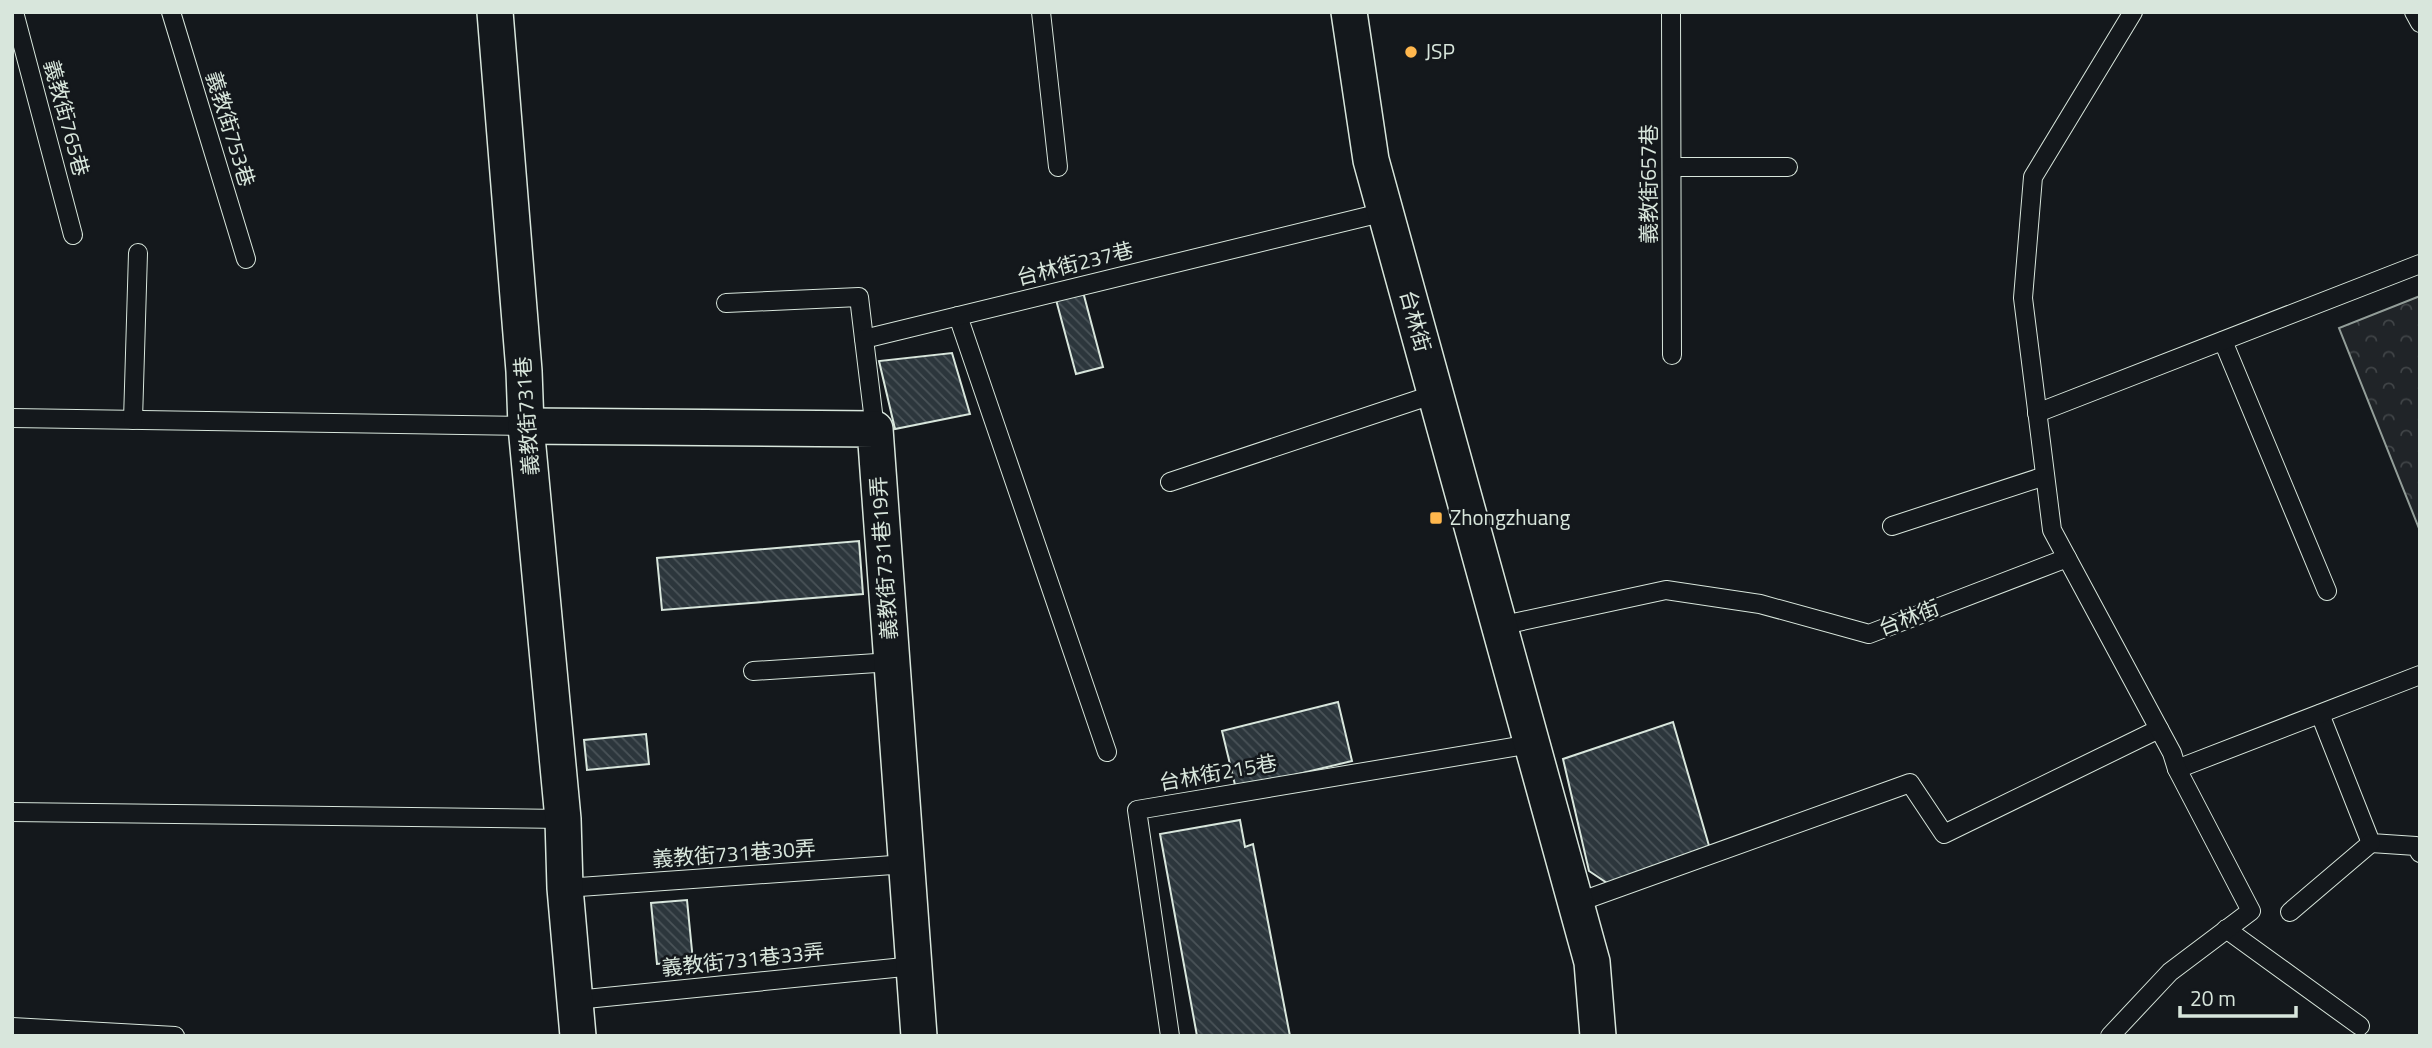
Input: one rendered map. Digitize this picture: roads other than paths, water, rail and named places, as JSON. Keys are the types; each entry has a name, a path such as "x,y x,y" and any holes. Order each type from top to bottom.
{"street":[{"name":"義教街731巷","path":"495,12 524,371 526,426 563,819 565,888 578,1036"},
{"name":"台林街","path":"1349,12 1371,160 1592,962 1595,1035"},
{"path":"526,426 876,429"},
{"name":"義教街731巷19弄","path":"876,429 919,1036"}],"lane":[{"name":"義教街765巷","path":"15,12 73,235"},
{"name":"義教街753巷","path":"171,12 246,259"},
{"path":"1041,12 1058,167"},
{"name":"義教街657巷","path":"1671,12 1672,355"},
{"path":"2110,1036 2170,972 2251,911 2172,753 2052,530 2023,298 2033,177 2133,12"},
{"path":"2414,12 2420,23"},
{"path":"1672,167 1788,167"},
{"name":"台林街237巷","path":"864,339 1385,212"},
{"path":"134,420 138,253"},
{"path":"2037,413 2420,264"},
{"path":"726,303 859,297 876,429"},
{"path":"958,316 1107,752"},
{"path":"2223,341 2327,591"},
{"path":"1170,482 1435,394"},
{"path":"12,418 526,426"},
{"path":"1892,526 2045,476"},
{"name":"台林街","path":"1499,626 1666,590 1760,604 1869,634 2067,558"},
{"path":"754,671 892,662"},
{"path":"2178,769 2420,675"},
{"path":"2320,714 2371,843"},
{"path":"1576,903 1910,783 1944,834 2159,729"},
{"name":"台林街215巷","path":"1170,1036 1137,810 1531,744"},
{"path":"12,812 563,819"},
{"path":"2290,912 2371,843 2416,846 2420,853"},
{"name":"義教街731巷30弄","path":"565,888 906,864"},
{"path":"2227,929 2360,1026"},
{"name":"義教街731巷33弄","path":"576,1000 914,966"},
{"path":"12,1027 175,1036"}],"place":[{"name":"JSP","path":"1411,52"},
{"name":"Zhongzhuang","path":"1436,518"}]}
